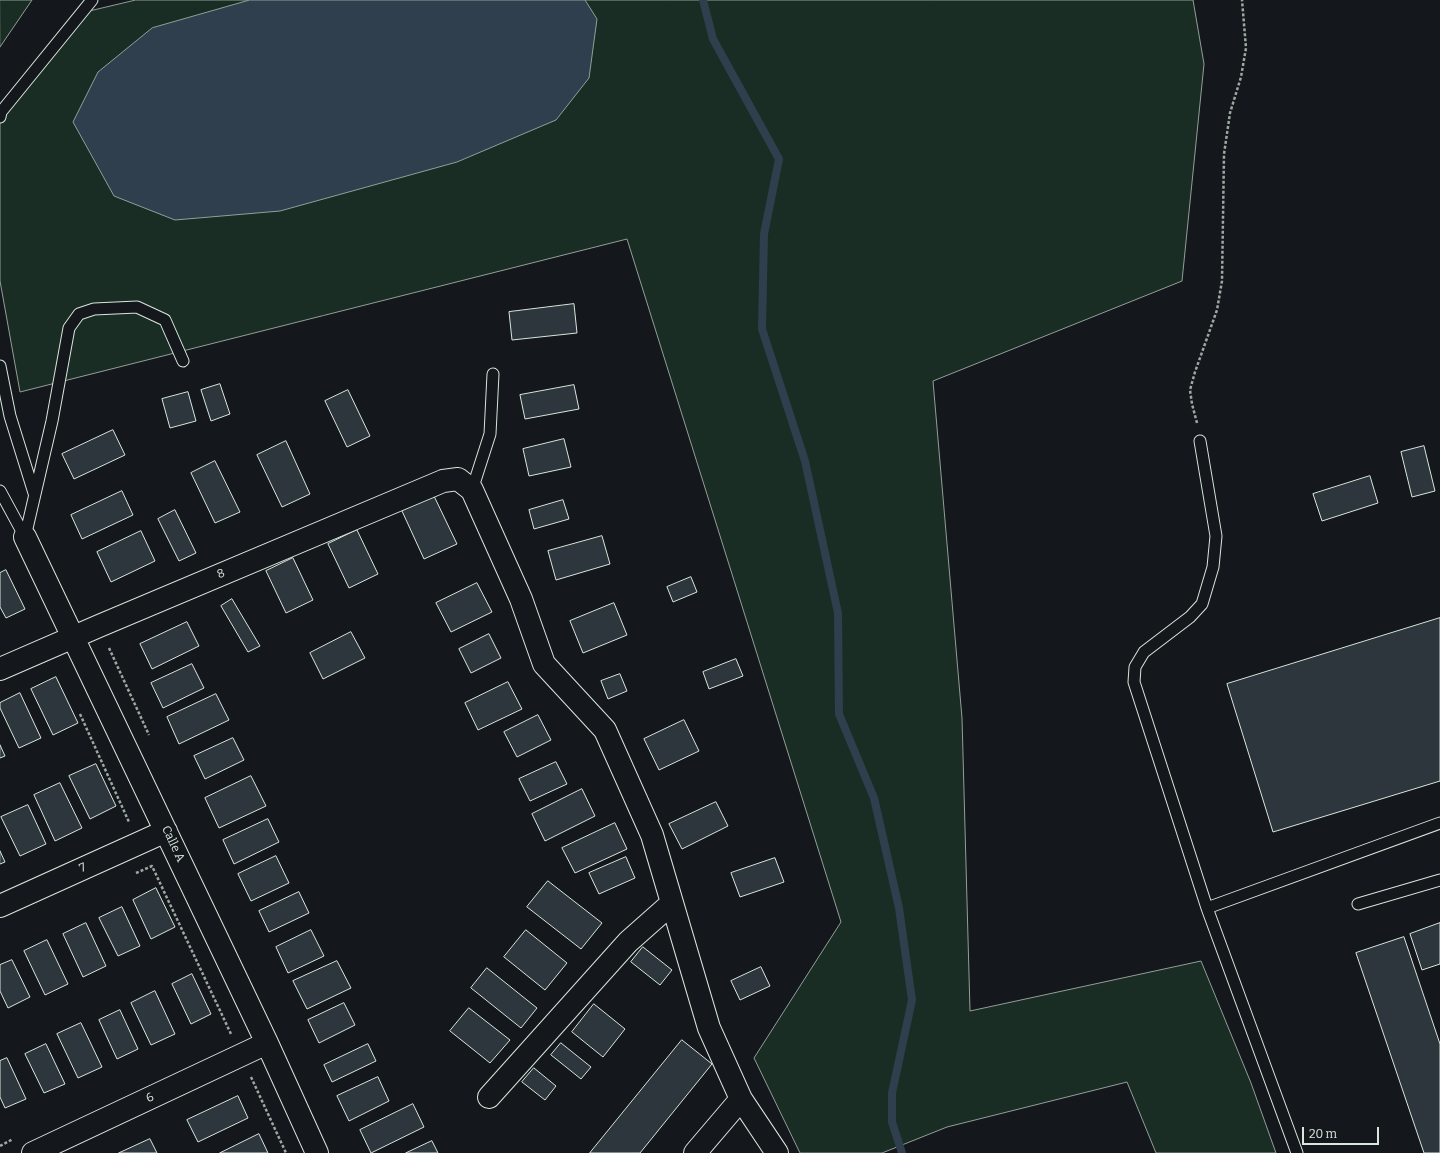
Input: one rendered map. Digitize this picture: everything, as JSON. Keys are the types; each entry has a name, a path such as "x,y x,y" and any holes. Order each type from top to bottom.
{"street":[{"name":"8","path":"0,669 443,481 458,478 472,490"},
{"path":"472,490 521,599 544,664 606,730 652,835 709,1028 741,1099 777,1153"},
{"name":"Calle A","path":"25,537 267,1043 317,1153"},
{"name":"7","path":"0,906 166,831"},
{"path":"489,1097 628,942 672,903"},
{"name":"6","path":"33,1153 67,1146 267,1043"},
{"path":"695,1153 741,1099"}],"lane":[{"path":"0,117 1,112 92,0"},
{"path":"25,537 52,421 69,328 79,314 94,309 137,307 165,320 183,361"},
{"path":"0,366 10,416 34,494"},
{"path":"472,490 490,434 493,374"},
{"path":"1200,441 1216,536 1214,567 1202,604 1190,617 1144,652 1135,667 1134,682 1207,908 1296,1153"},
{"path":"0,491 25,537"},
{"path":"1207,908 1440,823"},
{"path":"1358,904 1440,880"}],"path":[{"path":"1200,441 1190,390 1217,310 1222,281 1224,154 1230,113 1241,77 1246,48 1242,0"},
{"path":"77,707 130,826"},
{"path":"130,876 152,866 232,1036"},
{"path":"251,1077 286,1153"},
{"path":"0,1146 14,1139"}],"green space":[{"path":"0,0 32,0 0,47"},
{"path":"136,0 1193,0 1204,64 1182,281 933,381 962,718 970,1011 1201,961 1251,1083 1276,1153 1156,1153 1127,1082 947,1127 882,1153 800,1153 754,1058 841,922 627,239 20,392 0,281 0,119 82,13"}],"water":[{"path":"250,0 585,0 597,19 589,78 556,120 457,162 280,211 175,220 114,196 73,122 98,72 152,28"}],"building":[{"path":"574,304 577,333 512,340 509,312"},
{"path":"220,384 230,414 211,421 201,390"},
{"path":"574,385 579,409 525,419 520,395"},
{"path":"348,390 370,436 347,447 325,401"},
{"path":"188,392 196,421 170,428 162,399"},
{"path":"113,430 125,455 74,479 62,454"},
{"path":"564,439 571,467 529,476 523,449"},
{"path":"286,441 310,494 282,507 257,455"},
{"path":"1424,446 1435,491 1412,497 1401,452"},
{"path":"215,461 240,512 215,523 191,473"},
{"path":"1370,476 1378,503 1322,521 1313,494"},
{"path":"122,491 133,515 82,539 71,515"},
{"path":"434,496 457,544 424,559 402,511"},
{"path":"563,500 569,519 534,529 529,510"},
{"path":"175,510 196,553 179,561 158,519"},
{"path":"357,530 378,574 349,588 328,544"},
{"path":"141,531 155,561 111,582 97,552"},
{"path":"602,536 610,564 556,580 548,551"},
{"path":"293,558 313,600 286,613 266,571"},
{"path":"6,570 25,609 6,618 0,607 0,573"},
{"path":"691,577 697,592 673,602 667,587"},
{"path":"477,583 492,612 451,632 436,603"},
{"path":"232,599 260,646 248,652 221,606"},
{"path":"614,603 627,635 583,653 570,621"},
{"path":"1440,618 1440,781 1273,832 1227,684"},
{"path":"187,622 199,646 152,669 140,644"},
{"path":"351,632 365,658 323,679 310,653"},
{"path":"489,634 501,658 471,673 459,649"},
{"path":"736,659 743,676 709,689 703,672"},
{"path":"192,664 204,688 163,708 151,683"},
{"path":"620,674 627,691 608,699 601,681"},
{"path":"56,677 78,723 53,735 31,689"},
{"path":"508,682 522,709 478,730 465,703"},
{"path":"20,693 41,738 19,748 0,708 0,703"},
{"path":"216,694 229,720 179,744 167,717"},
{"path":"538,715 551,740 517,757 504,732"},
{"path":"684,720 699,751 659,770 644,739"},
{"path":"233,738 244,760 205,779 194,756"},
{"path":"0,745 5,756 0,758"},
{"path":"556,762 567,784 530,801 519,779"},
{"path":"96,764 116,806 90,819 69,776"},
{"path":"251,776 266,806 219,828 205,798"},
{"path":"60,783 82,828 55,841 34,795"},
{"path":"582,789 595,816 545,841 532,814"},
{"path":"716,802 728,826 682,849 669,824"},
{"path":"28,805 46,844 20,856 1,817"},
{"path":"268,819 279,842 234,864 223,840"},
{"path":"615,823 627,849 575,873 562,848"},
{"path":"0,851 5,862 0,864"},
{"path":"276,856 289,883 251,901 238,874"},
{"path":"626,857 635,878 599,894 589,873"},
{"path":"775,858 784,882 740,897 731,873"},
{"path":"548,881 602,923 581,949 527,907"},
{"path":"156,888 175,927 151,939 133,900"},
{"path":"299,892 309,913 269,932 259,911"},
{"path":"122,907 140,946 118,956 99,918"},
{"path":"86,923 106,966 83,977 63,934"},
{"path":"1440,923 1440,964 1422,970 1410,934"},
{"path":"311,930 324,956 288,973 276,947"},
{"path":"526,930 567,963 545,990 504,957"},
{"path":"1404,937 1440,1044 1440,1153 1424,1153 1356,953"},
{"path":"47,940 68,984 45,995 24,951"},
{"path":"643,947 672,970 660,985 631,962"},
{"path":"12,960 30,997 8,1008 0,991 0,965"},
{"path":"337,961 351,988 307,1009 293,981"},
{"path":"761,967 770,986 740,1000 731,981"},
{"path":"487,968 537,1008 521,1028 471,988"},
{"path":"192,974 211,1014 191,1024 172,984"},
{"path":"155,991 175,1034 151,1045 131,1003"},
{"path":"344,1003 355,1025 319,1043 308,1020"},
{"path":"594,1004 625,1029 603,1057 572,1032"},
{"path":"469,1008 510,1040 490,1063 450,1031"},
{"path":"120,1010 138,1049 117,1059 99,1020"},
{"path":"81,1023 102,1067 78,1078 57,1034"},
{"path":"682,1040 712,1064 640,1153 590,1153"},
{"path":"561,1043 591,1067 581,1079 551,1055"},
{"path":"46,1044 65,1084 44,1093 25,1054"},
{"path":"368,1044 376,1061 332,1082 324,1065"},
{"path":"7,1058 26,1099 5,1108 0,1097 0,1061"},
{"path":"534,1068 556,1086 545,1100 522,1082"},
{"path":"378,1077 389,1101 349,1121 337,1096"},
{"path":"238,1096 248,1118 198,1142 187,1120"},
{"path":"413,1104 424,1127 371,1153 360,1130"},
{"path":"259,1134 268,1153 220,1153"},
{"path":"150,1139 157,1153 119,1153"},
{"path":"432,1141 438,1153 406,1153"}],"waterway":[{"path":"703,0 713,39 779,159 764,234 762,329 805,461 838,613 839,714 874,798 899,908 912,1000 892,1093 892,1122 902,1153"}]}
